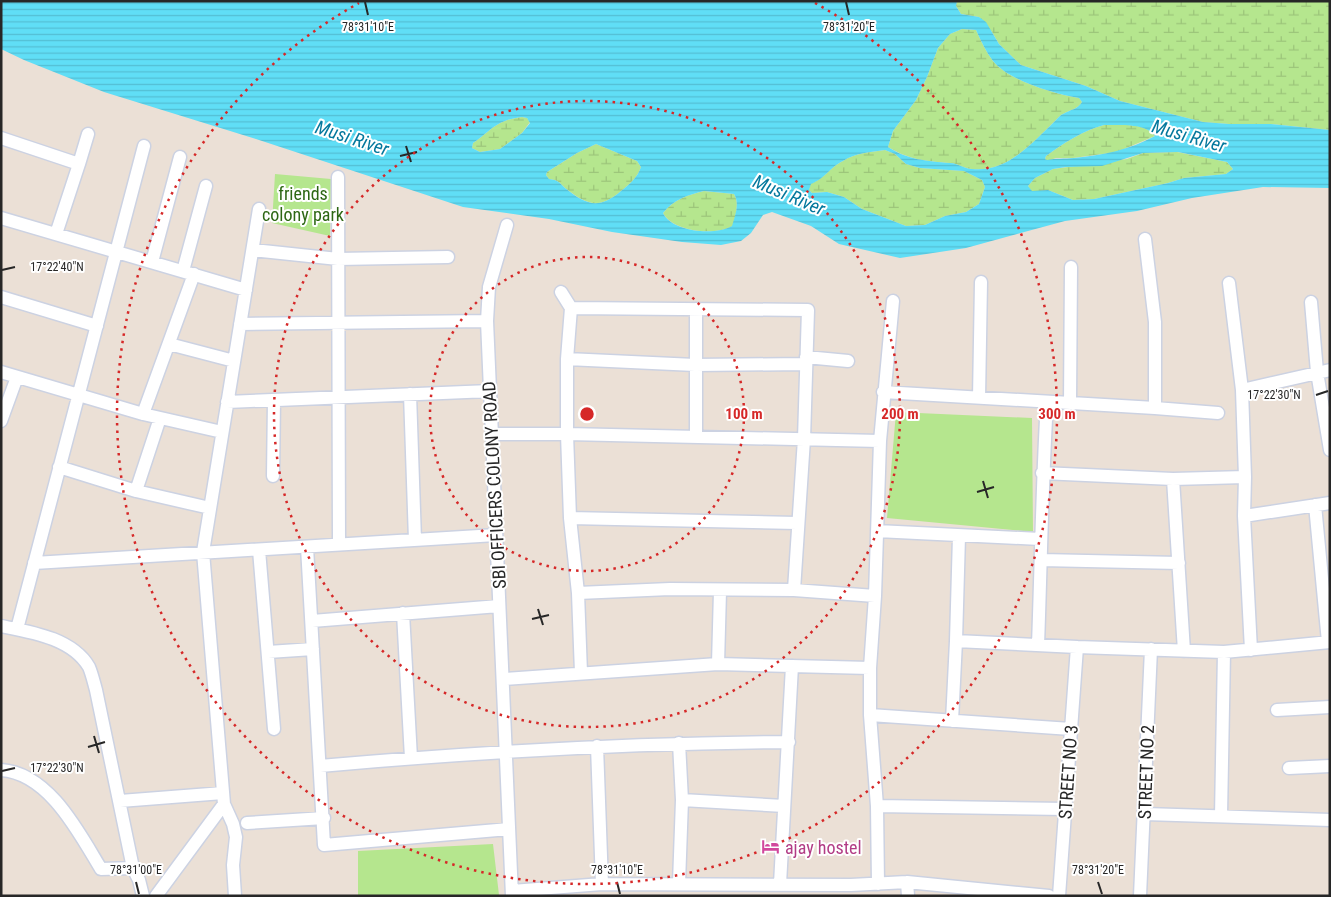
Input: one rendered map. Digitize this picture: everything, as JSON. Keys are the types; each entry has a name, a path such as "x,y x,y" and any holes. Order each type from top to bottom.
{"street":[{"path":"56,234 88,134"},
{"path":"1,138 79,164"},
{"path":"17,629 144,146"},
{"path":"152,262 180,157"},
{"path":"338,177 339,544"},
{"path":"143,414 168,344 189,272 206,186"},
{"path":"235,896 233,865 236,837 223,798 202,552 259,209"},
{"path":"1,218 246,290"},
{"name":"SBI OFFICERS COLONY ROAD","path":"506,225 490,287 487,321 512,893"},
{"path":"1145,239 1154,322 1155,408"},
{"path":"253,250 338,259 448,257"},
{"path":"1070,403 1071,267"},
{"path":"979,398 981,282"},
{"path":"1229,283 1242,390 1245,477 1244,516 1251,650"},
{"path":"561,292 570,308 567,360 567,434 570,518 578,593 581,673"},
{"path":"1,298 96,326"},
{"path":"878,884 877,806 870,714 870,668 875,596 880,441 893,301"},
{"path":"1311,302 1324,371 1330,450"},
{"path":"570,308 808,310 804,438 794,590"},
{"path":"696,309 696,436"},
{"path":"240,324 487,321"},
{"path":"168,344 234,361"},
{"path":"567,360 695,365 848,361"},
{"path":"1242,390 1324,371"},
{"path":"1,372 143,414 222,432"},
{"path":"1,421 17,376"},
{"path":"227,402 490,391"},
{"path":"884,392 1218,413"},
{"path":"410,394 416,540"},
{"path":"273,476 274,400"},
{"path":"1038,645 1042,560 1040,539 1042,473 1046,402"},
{"path":"136,491 160,418"},
{"path":"492,434 696,436 880,441"},
{"path":"59,466 136,491 210,508"},
{"path":"1042,473 1174,479 1245,477"},
{"path":"1174,479 1184,651"},
{"path":"1244,516 1330,503"},
{"path":"956,640 1077,648 1224,652 1329,642 1315,505"},
{"path":"570,518 798,523"},
{"path":"877,530 1040,539"},
{"path":"34,563 496,535"},
{"path":"952,721 959,536"},
{"path":"306,547 324,818 324,845 509,829"},
{"path":"260,550 274,730"},
{"path":"1042,560 1179,563"},
{"path":"578,593 670,589 794,590 875,596"},
{"path":"718,664 720,590"},
{"path":"312,621 499,606"},
{"path":"403,613 411,758"},
{"path":"1,626 59,641 77,654 89,667 96,690 133,868 139,880 143,896"},
{"name":"STREET NO 3","path":"1059,896 1077,648"},
{"path":"268,652 313,649"},
{"name":"STREET NO 2","path":"1140,896 1151,649"},
{"path":"1221,816 1224,652"},
{"path":"502,679 718,664 870,668"},
{"path":"780,884 792,666"},
{"path":"1276,710 1330,707"},
{"path":"870,714 1071,729"},
{"path":"320,766 597,746 789,742"},
{"path":"679,743 682,800 679,883"},
{"path":"597,746 602,884"},
{"path":"1289,768 1330,766"},
{"path":"1,770 10,770 24,775 41,787 59,804 101,870 133,868"},
{"path":"120,801 223,798"},
{"path":"156,896 223,798"},
{"path":"682,800 784,806"},
{"path":"877,806 1065,810"},
{"path":"1145,814 1330,820"},
{"path":"247,823 324,818"},
{"path":"512,893 602,884 780,884 851,890 878,884 907,882 1049,896"},
{"path":"907,882 908,896"}],"green space":[{"path":"957,1 1330,1 1330,130 1271,124 1203,122 1120,101 1086,86 1021,65 999,44 992,32 979,17 961,14 956,6"},
{"path":"962,29 976,30 993,61 1010,75 1045,90 1079,98 1082,102 1076,108 1060,116 1018,155 1008,161 985,169 969,169 953,163 918,159 903,155 888,147 893,131 916,100 938,48 950,34"},
{"path":"527,118 530,122 522,133 500,149 480,152 472,148 473,143 496,125 507,120"},
{"path":"1104,125 1139,126 1155,136 1117,152 1073,158 1056,158 1047,161 1045,159 1046,156 1074,138"},
{"path":"596,144 637,161 641,167 633,180 613,197 606,201 593,203 580,198 558,182 549,179 546,175 547,172 577,153"},
{"path":"885,150 895,154 906,164 920,168 964,171 982,180 985,187 979,204 966,212 945,216 925,225 906,226 862,209 844,197 827,192 812,193 809,190 810,184 848,158 863,153"},
{"path":"1177,152 1227,162 1233,169 1226,174 1184,178 1094,199 1073,200 1048,190 1032,192 1028,186 1035,178 1053,169 1127,159 1143,153"},
{"name":"friends colony park","path":"275,174 331,179 330,236 272,223"},
{"path":"704,191 734,194 737,206 733,226 716,231 695,230 676,224 663,213 677,201"},
{"path":"896,412 1032,418 1033,532 887,518"},
{"path":"493,844 499,895 358,896 358,851"}],"water":[{"name":"Musi River","path":"1,1 957,1 956,6 961,14 979,17 986,22 999,44 1021,65 1086,86 1120,101 1203,122 1271,124 1330,130 1330,188 1263,187 1192,198 1137,211 1065,221 966,248 900,258 839,244 811,226 772,212 763,215 751,233 741,241 721,245 682,242 612,232 549,219 463,207 256,139 104,92 1,49","holes":["962,29 976,30 993,61 1010,75 1033,86 1079,98 1082,102 1076,108 1060,116 1018,155 1008,161 985,169 969,169 953,163 918,159 895,151 888,147 893,131 916,100 938,48 950,34","522,117 527,118 530,123 522,133 500,149 480,152 472,148 473,143 496,125 507,120","1104,125 1125,125 1146,129 1155,136 1135,145 1106,153 1074,158 1045,159 1046,156 1088,131","596,144 637,161 641,167 635,178 627,186 613,197 599,203 593,203 580,198 558,182 549,179 546,175 547,172 577,153","885,150 895,154 906,164 920,168 964,171 982,180 985,187 979,204 966,212 945,216 925,225 906,226 862,209 844,197 827,192 812,193 809,190 811,184 838,164 863,153","1178,152 1227,162 1233,169 1226,174 1184,178 1094,199 1073,200 1048,190 1032,191 1028,186 1035,178 1053,169 1102,166 1143,153","704,191 734,194 737,206 732,226 715,231 694,230 675,224 663,213 677,201"]}],"place":[{"name":"ajay hostel","path":"771,847"}]}
